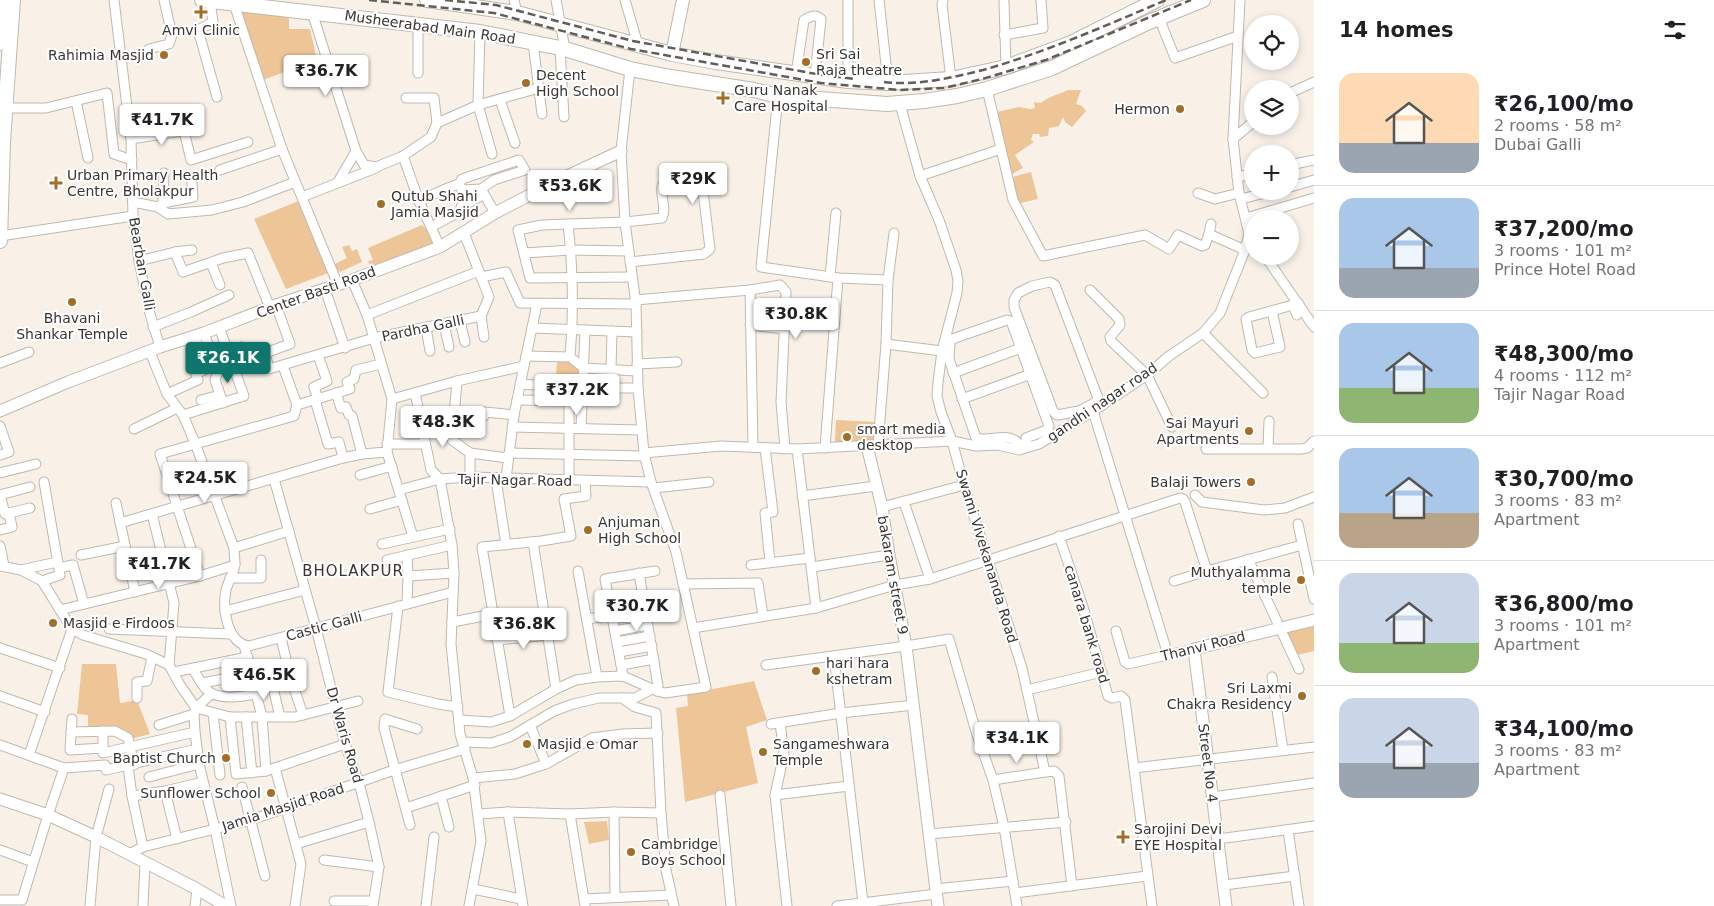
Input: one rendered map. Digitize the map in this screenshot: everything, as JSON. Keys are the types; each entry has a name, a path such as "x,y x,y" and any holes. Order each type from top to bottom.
{"main road":[{"path":"0,43 2,0"},
{"path":"0,240 3,108 13,0"},
{"name":"Musheerabad Main Road","path":"427,0 515,7 561,26 672,54 848,81 888,83 951,79 1006,67 1071,43 1141,3 1157,0"},
{"path":"672,54 683,0"},
{"name":"Musheerabad Main Road","path":"206,1 480,32 562,48 630,70 754,90 778,96 900,104 957,96 1052,68 1159,18 1203,0"},
{"path":"1071,43 1076,57"},
{"path":"754,90 757,67"}],"street":[{"name":"Bearban Galli","path":"114,0 131,139 133,216 139,261 154,327 155,349"},
{"path":"148,49 168,44 172,35 164,0"},
{"path":"556,0 561,26 564,117"},
{"path":"625,0 638,45"},
{"path":"848,0 848,81"},
{"path":"879,0 888,83"},
{"path":"943,0 951,79"},
{"path":"1004,35 1042,28 1041,0"},
{"path":"1240,0 1233,138 1237,177 1244,211"},
{"path":"206,1 213,22 198,30 217,97"},
{"path":"1004,2 1006,67"},
{"path":"234,4 282,149 338,285"},
{"path":"312,12 356,152 364,165 376,167"},
{"path":"796,74 804,20 815,16 821,19 815,76"},
{"path":"1159,18 1175,58 1238,36"},
{"path":"418,25 418,73"},
{"path":"480,32 478,105 492,154"},
{"path":"534,43 542,114"},
{"path":"459,720 491,722 510,716 556,688 576,680 597,677 623,676 665,693 706,687 676,552 644,454 638,388 635,302 625,222 621,151 630,70"},
{"path":"1299,89 1314,82"},
{"path":"437,123 478,105 539,88"},
{"path":"987,88 1013,200 1042,256 1145,235 1169,249 1178,234 1202,246 1205,245 1211,224"},
{"path":"3,108 46,108 107,93 114,154 132,160"},
{"path":"778,96 761,267 834,278 888,280"},
{"path":"302,197 403,156 431,137 437,123 434,98 406,98"},
{"path":"500,100 515,143"},
{"path":"76,101 88,158"},
{"name":"Swami Vivekananda Road","path":"900,104 920,176 939,220 958,281 957,293 942,351 938,396 941,412 952,441 1022,668 1045,772"},
{"path":"154,117 158,135"},
{"path":"1233,138 1244,129"},
{"path":"131,139 186,130 192,160 248,142"},
{"path":"220,170 282,149"},
{"path":"920,176 1001,149"},
{"name":"Center Basti Road","path":"0,411 68,382 155,349 199,335 440,247 495,213 621,151"},
{"path":"338,182 356,152"},
{"path":"403,156 440,247"},
{"path":"420,201 445,188 459,184 462,179 519,160 525,170 494,180 483,192 461,207 462,211 431,227"},
{"path":"1299,163 1314,160"},
{"path":"491,169 494,180"},
{"path":"164,173 161,205 168,214 212,210 243,202 295,182"},
{"path":"1237,177 1244,176"},
{"path":"1299,184 1314,180"},
{"path":"133,202 161,205 193,196 192,183"},
{"path":"630,262 708,252 710,249 702,183 664,184 661,189 664,210 662,218 625,222 542,225 518,230 530,278 632,277"},
{"path":"459,184 462,190 483,192"},
{"path":"483,192 495,213"},
{"path":"1198,193 1215,199 1244,195"},
{"path":"1273,210 1314,198"},
{"path":"825,448 836,213"},
{"path":"0,236 133,216"},
{"path":"568,224 573,304 570,357"},
{"path":"464,232 480,274"},
{"path":"872,445 886,344 888,280 894,233"},
{"path":"1209,234 1244,250"},
{"path":"139,261 192,250"},
{"path":"524,253 571,250 628,252"},
{"path":"175,252 183,272 223,258 248,253 290,344 247,357 242,347 229,352"},
{"name":"gandhi nagar road","path":"1023,445 1038,444 1081,414 1147,375 1169,356 1203,333 1220,313 1244,253"},
{"path":"212,263 220,284"},
{"path":"1271,265 1296,304 1313,323"},
{"path":"367,315 480,274 506,272 520,303 537,304 635,302 750,290 780,284 786,292 781,402 786,449"},
{"name":"Pardha Galli","path":"283,366 374,338 481,316 489,297 480,274"},
{"path":"352,280 367,315 392,399 387,448 413,537"},
{"path":"1081,414 1057,415 1053,411 1014,307 1014,300 1018,293 1050,282 1055,286 1094,386 1097,406 1125,515 1168,655"},
{"path":"325,289 345,348"},
{"path":"750,290 753,447"},
{"path":"1090,290 1119,319 1120,325 1110,337 1111,341 1147,375 1172,428"},
{"path":"154,327 229,295"},
{"path":"751,303 786,306"},
{"path":"506,545 501,479 509,456 514,414 537,304"},
{"path":"1272,311 1280,347 1255,353 1252,350 1246,319 1272,311 1296,304"},
{"path":"1296,304 1297,315"},
{"path":"481,316 484,337"},
{"path":"457,382 452,440 470,453 509,456 644,454 721,446 797,449 952,441 976,446 998,445 1010,449 1023,445 1027,437 1047,430 1049,426 1011,321 1009,320 952,340 950,342 949,359 976,438 980,440 1003,437 1023,445"},
{"path":"460,321 466,342"},
{"path":"444,324 449,347"},
{"path":"750,325 785,329"},
{"path":"201,400 244,396 218,327"},
{"path":"426,328 430,351"},
{"path":"532,328 637,332"},
{"path":"581,428 585,330"},
{"path":"611,370 612,331"},
{"path":"1203,333 1262,392"},
{"path":"167,394 198,380 196,374 206,369 199,335"},
{"path":"199,335 218,372 215,380 221,399"},
{"path":"886,344 942,351"},
{"path":"953,373 1021,348"},
{"path":"155,349 167,394 180,412 195,444 234,548 234,565 226,593 225,611 231,634 244,646 248,658 262,717 270,770 285,807 301,864 295,906"},
{"path":"0,363 29,352"},
{"path":"200,576 179,507 160,454 294,416 297,405 283,366 269,369 265,353"},
{"path":"318,356 327,381 314,387 316,400 328,444 339,442 343,458"},
{"path":"526,356 570,357 584,368 611,370 677,362"},
{"path":"297,405 350,389 347,382 354,379 356,370 381,364"},
{"path":"218,372 234,366"},
{"path":"392,399 524,366"},
{"path":"962,399 1031,374"},
{"path":"520,384 583,388 638,388"},
{"path":"336,393 341,408 346,407 349,416 352,416 362,454"},
{"name":"Tajir Nagar Road","path":"415,393 431,470 440,479 470,477 653,485 709,482"},
{"path":"134,429 221,399"},
{"path":"517,400 570,402 582,400"},
{"path":"569,480 570,402"},
{"path":"455,413 484,416 485,412 514,414"},
{"path":"1268,448 1269,421"},
{"path":"0,426 9,452 0,455"},
{"path":"512,427 642,430"},
{"path":"423,434 453,430"},
{"path":"1206,449 1301,449 1307,448 1314,441"},
{"path":"120,522 179,507 343,458 387,448 425,444"},
{"name":"bakaram street 9","path":"872,445 876,486 882,507 906,646 937,896"},
{"path":"765,448 773,512 765,513 770,562"},
{"path":"797,449 816,608"},
{"path":"470,453 470,477"},
{"path":"0,473 36,464"},
{"path":"360,475 392,466"},
{"name":"Dr Waris Road","path":"274,479 316,628 345,744 359,783 369,822 378,867 373,904"},
{"path":"399,490 440,479 450,529 454,572 451,644 460,734 474,781 481,841 469,906"},
{"path":"510,716 482,547 571,536 564,499 586,496 585,481"},
{"path":"42,581 60,575 44,482"},
{"path":"882,507 964,485"},
{"path":"802,496 876,486"},
{"path":"30,487 0,495 5,514 30,508"},
{"path":"1195,495 1202,502 1264,510 1284,508 1314,497"},
{"path":"693,628 816,608 895,585 930,579 1059,536 1183,498 1207,571"},
{"path":"370,510 402,500"},
{"path":"904,502 930,579"},
{"path":"116,503 135,592"},
{"path":"0,530 12,527 9,513"},
{"path":"152,514 174,603 172,668 195,711 195,732 199,764 215,828 231,906"},
{"path":"1298,524 1314,599"},
{"path":"382,544 450,529"},
{"path":"234,548 289,531"},
{"name":"canara bank road","path":"1059,536 1083,607 1110,698 1121,696 1125,700 1152,906"},
{"path":"533,542 556,688"},
{"path":"387,560 452,545"},
{"path":"1174,581 1248,558 1302,545"},
{"path":"0,546 2,566 21,570 42,581 72,629 83,635 146,654 172,668 193,669 248,658"},
{"path":"81,555 125,546"},
{"path":"812,567 889,555"},
{"path":"407,556 408,576 388,692 458,707"},
{"path":"751,564 810,558"},
{"path":"1248,558 1299,669"},
{"path":"230,578 261,578 261,560"},
{"path":"21,570 73,565 84,604"},
{"path":"60,610 200,576 234,565"},
{"path":"623,676 605,579 655,571"},
{"path":"408,576 454,572"},
{"path":"578,572 597,677"},
{"path":"639,573 658,686 655,690"},
{"path":"683,584 758,583 763,616"},
{"path":"225,611 305,590"},
{"name":"Castic Galli","path":"244,646 281,638 453,592"},
{"path":"609,600 643,594"},
{"path":"452,622 494,614"},
{"path":"586,619 645,614"},
{"name":"Thanvi Road","path":"1116,631 1125,662 1128,664 1314,620"},
{"path":"615,631 647,625"},
{"path":"29,755 72,629"},
{"path":"108,629 231,634"},
{"path":"497,640 548,636"},
{"path":"617,642 650,636"},
{"path":"281,638 302,715"},
{"path":"766,665 906,646 949,638 977,735 993,780 1004,827 1016,906"},
{"path":"619,652 652,646"},
{"path":"0,648 60,668"},
{"name":"Street No 4","path":"1194,649 1226,906"},
{"path":"834,656 863,903"},
{"path":"137,698 137,682 147,681 152,657"},
{"path":"622,665 654,659"},
{"path":"193,669 211,694 237,698 256,694"},
{"path":"202,684 256,669 260,681 290,676"},
{"path":"1027,690 1102,672"},
{"path":"1272,677 1283,750"},
{"path":"271,679 280,717"},
{"name":"Jamia Masjid Road","path":"129,854 143,847 250,820 464,746 491,743 510,737 544,717 573,704 599,698 635,698 655,690"},
{"path":"159,725 195,711 211,694"},
{"path":"0,696 45,712"},
{"path":"622,698 635,707 656,713 666,870 674,906"},
{"path":"195,711 230,717 295,717 358,701"},
{"path":"534,701 544,717"},
{"path":"787,906 775,795 784,754 776,723 841,713 914,705"},
{"path":"213,713 220,775"},
{"path":"230,717 236,774 270,770 345,744"},
{"path":"246,717 252,772"},
{"path":"72,719 70,750 103,748"},
{"path":"410,825 384,728 385,719 417,729"},
{"path":"530,725 546,764"},
{"path":"103,731 104,753 195,732"},
{"path":"71,732 115,731 128,738 132,796 143,847"},
{"path":"406,808 441,796 474,781 515,774 546,764 592,738 622,734 658,733"},
{"path":"0,745 64,768 105,765 106,770 197,749"},
{"path":"1134,768 1314,747"},
{"path":"150,777 199,764"},
{"path":"0,900 22,900 64,768"},
{"path":"993,780 1054,771 1060,776 1072,886"},
{"path":"132,796 203,782"},
{"path":"1212,797 1314,783"},
{"path":"775,795 849,786"},
{"path":"242,787 265,876"},
{"path":"90,906 96,837 109,790"},
{"path":"165,790 177,839"},
{"path":"720,795 732,906"},
{"path":"441,796 449,827"},
{"path":"0,799 48,815 96,837 197,888 226,906"},
{"path":"478,814 508,812 570,814 614,812 661,813"},
{"path":"473,889 522,903 508,812"},
{"path":"614,812 615,896"},
{"path":"570,814 585,902 615,896 671,895"},
{"path":"296,844 369,822"},
{"path":"929,834 1066,822"},
{"path":"1218,838 1314,826"},
{"path":"1288,830 1299,906"},
{"path":"426,906 434,837"},
{"path":"0,850 33,862"},
{"path":"324,860 378,867"},
{"path":"143,906 145,863"},
{"path":"1015,893 1147,876"},
{"path":"1224,885 1295,876"},
{"path":"837,906 937,896 1013,881"},
{"path":"195,906 197,888"},
{"path":"334,901 373,904"}],"shaded area":[{"path":"289,6 289,29 310,29 317,60 263,80 239,11"},
{"path":"1068,90 1081,90 1076,104 1082,106 1086,111 1072,127 1065,122 1063,117 1059,126 1049,128 1048,136 1040,137 1039,134 1033,134 1031,140 1034,142 1015,155 1023,168 1010,175 997,112 1019,107 1035,108 1034,102 1041,103 1050,97"},
{"path":"1031,172 1038,199 1016,204 1009,178"},
{"path":"299,201 328,273 286,289 254,219"},
{"path":"422,225 431,234 435,243 372,271 368,261 373,260 368,248"},
{"path":"349,245 352,251 357,249 362,262 340,272 333,265 347,258 342,247"},
{"path":"557,359 571,360 581,368 581,382 556,382"},
{"path":"836,420 877,422 876,444 835,442"},
{"path":"1314,626 1314,651 1297,655 1285,632"},
{"path":"82,664 116,664 120,703 137,700 150,734 131,739 88,729 88,715 77,714"},
{"path":"754,681 767,720 746,727 758,783 685,802 676,708 688,706 687,694"},
{"path":"607,821 609,840 589,844 584,822"}],"railway":[{"path":"369,0 494,13 631,49 821,83 900,90 944,88 1046,60 1191,0"},
{"path":"445,0 496,5 633,41 822,75 855,79"},
{"path":"884,82 921,82 983,70 1053,47 1166,0"}],"place":[{"name":"Amvi Clinic","path":"201,12"},
{"name":"Rahimia Masjid","path":"164,55"},
{"name":"Sri Sai Raja theatre","path":"806,62"},
{"name":"Decent High School","path":"526,83"},
{"name":"Guru Nanak Care Hospital","path":"723,98"},
{"name":"Hermon","path":"1180,109"},
{"name":"Urban Primary Health Centre, Bholakpur","path":"56,183"},
{"name":"Qutub Shahi Jamia Masjid","path":"381,204"},
{"name":"Bhavani Shankar Temple","path":"72,302"},
{"name":"Sai Mayuri Apartments","path":"1249,431"},
{"name":"smart media desktop","path":"847,437"},
{"name":"Balaji Towers","path":"1251,482"},
{"name":"Anjuman High School","path":"588,530"},
{"name":"Muthyalamma temple","path":"1301,580"},
{"name":"Masjid e Firdoos","path":"53,623"},
{"name":"hari hara kshetram","path":"816,671"},
{"name":"Sri Laxmi Chakra Residency","path":"1302,696"},
{"name":"Masjid e Omar","path":"527,744"},
{"name":"Sangameshwara Temple","path":"763,752"},
{"name":"Baptist Church","path":"226,758"},
{"name":"Sunflower School","path":"271,793"},
{"name":"Sarojini Devi EYE Hospital","path":"1123,837"},
{"name":"Cambridge Boys School","path":"631,852"}],"district":[{"name":"BHOLAKPUR","path":"353,571"}]}
